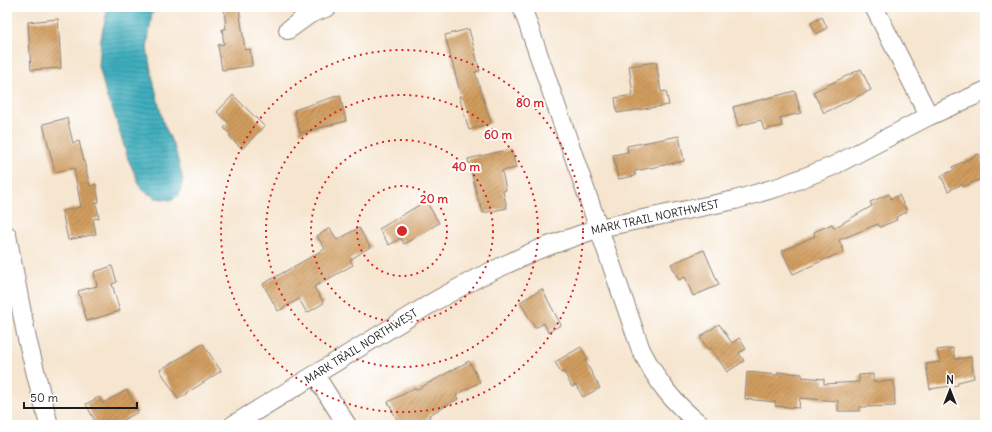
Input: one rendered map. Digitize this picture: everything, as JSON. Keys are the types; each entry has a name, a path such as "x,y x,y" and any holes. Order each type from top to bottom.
{"street":[{"path":"288,30 310,14 328,7"},
{"path":"522,7 641,350 662,386 679,407 701,425"},
{"path":"874,7 929,116"},
{"name":"MARK TRAIL NORTHWEST","path":"233,425 435,301 477,278 536,250 599,228 735,200 782,186 833,166 929,116 985,91"},
{"path":"7,235 27,339 49,425"},
{"path":"315,375 347,425"}],"water":[{"path":"108,7 153,7 147,48 163,122 175,149 183,180 179,195 170,200 156,198 142,190 128,159 113,110 107,98 99,66 101,38"}],"building":[{"path":"239,7 245,50 250,49 252,66 222,70 218,45 224,44 222,29 226,29 224,8"},
{"path":"822,17 827,28 816,34 811,23"},
{"path":"58,19 61,68 31,70 28,22"},
{"path":"469,29 480,71 475,72 491,123 469,130 459,96 461,96 445,35"},
{"path":"656,62 661,92 666,91 669,105 617,113 615,98 633,95 629,66"},
{"path":"861,69 871,90 824,113 813,92"},
{"path":"795,91 801,113 780,118 782,126 764,130 761,120 738,126 733,107"},
{"path":"233,95 264,126 242,149 229,136 231,135 224,128 229,123 217,112"},
{"path":"340,95 346,121 300,133 294,110"},
{"path":"67,118 73,143 79,141 90,186 96,184 99,202 96,203 99,218 93,219 96,234 68,240 62,211 81,207 74,168 55,172 43,124"},
{"path":"679,136 684,161 635,171 635,176 618,179 613,155 628,152 627,146"},
{"path":"511,149 516,168 502,171 506,190 503,191 507,208 483,213 468,159"},
{"path":"979,154 985,168 985,177 963,187 962,184 948,191 941,176 954,170 952,167"},
{"path":"889,194 891,199 899,195 907,212 896,217 897,220 880,227 878,224 839,240 844,251 793,274 782,251 815,236 814,232 832,224 834,228 872,206 870,202"},
{"path":"426,201 439,223 404,244 401,238 389,245 379,229"},
{"path":"330,228 337,240 359,228 370,247 350,260 353,265 314,287 324,303 307,313 299,299 278,311 263,284 325,249 317,236"},
{"path":"704,250 719,285 693,296 685,277 679,280 671,264"},
{"path":"112,266 117,282 112,284 120,311 87,321 78,291 97,286 94,272"},
{"path":"542,289 561,325 548,332 544,323 535,328 520,302"},
{"path":"719,324 732,343 739,338 746,349 739,353 744,361 727,372 711,348 708,350 700,337"},
{"path":"203,344 221,371 178,399 160,370"},
{"path":"581,347 588,359 585,361 600,388 583,397 576,385 572,387 564,372 561,373 555,362"},
{"path":"953,348 955,359 971,357 974,378 958,382 958,385 930,389 926,364 940,362 937,350"},
{"path":"469,361 480,382 456,395 458,399 429,415 430,417 415,425 400,425 388,402 415,388 416,390"},
{"path":"747,372 778,375 778,372 802,374 802,377 824,379 824,384 859,382 859,375 873,374 873,382 894,381 895,406 860,407 860,411 838,411 838,401 800,398 799,408 775,406 776,402 745,399"},
{"path":"127,390 138,412 114,425 97,425 86,404 99,397 103,403"}]}
